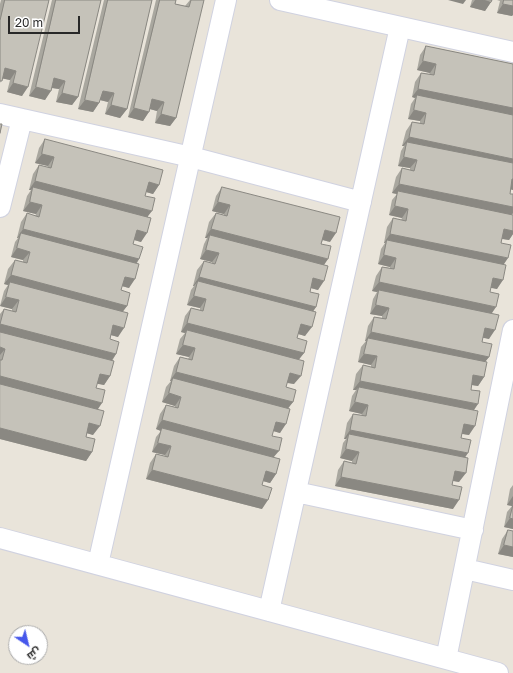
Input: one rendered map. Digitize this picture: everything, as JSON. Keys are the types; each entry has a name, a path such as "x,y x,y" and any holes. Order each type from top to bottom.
{"street":[{"path":"98,564 226,0"},
{"path":"280,0 513,52"},
{"path":"269,611 400,27"},
{"path":"0,114 191,157 361,202"},
{"path":"0,206 22,119"},
{"path":"446,659 513,330"},
{"path":"296,492 473,530"},
{"path":"0,538 498,673"},
{"path":"465,569 513,580"}],"building":[{"path":"5,0 49,0 28,87 13,83 16,71 5,68 2,81 0,81 0,21"},
{"path":"56,0 101,0 78,97 62,93 65,81 54,78 51,91 36,87"},
{"path":"108,0 152,0 127,109 111,105 114,93 103,91 99,103 85,100"},
{"path":"160,0 176,0 175,4 189,7 191,0 204,0 176,118 161,114 164,102 152,99 149,112 134,108"},
{"path":"504,0 513,0 513,6 503,4"},
{"path":"426,46 513,64 513,108 418,89 421,73 434,75 436,64 423,61"},
{"path":"417,95 513,115 513,159 409,137 412,122 424,124 426,113 414,110"},
{"path":"45,139 163,170 159,185 149,182 145,196 155,198 152,211 35,181 39,165 51,168 54,157 42,154"},
{"path":"407,142 513,163 513,179 510,194 513,194 513,207 399,184 402,168 414,171 417,160 404,157"},
{"path":"33,187 151,218 147,233 137,230 133,244 143,247 139,259 23,229 27,213 39,217 42,205 30,202"},
{"path":"222,187 340,217 336,233 325,230 321,244 331,246 328,259 211,229 216,213 227,216 230,205 218,202"},
{"path":"398,191 513,215 513,231 504,229 501,243 511,245 508,258 390,234 393,218 406,221 408,209 395,206"},
{"path":"21,233 139,264 135,279 125,277 121,290 130,293 127,306 11,275 15,260 27,263 30,252 17,248"},
{"path":"210,235 328,266 324,281 313,278 310,292 319,294 316,307 199,277 204,261 215,264 219,253 206,250"},
{"path":"387,240 506,265 503,280 493,278 490,292 499,294 496,307 379,282 382,267 394,269 396,258 384,255"},
{"path":"198,281 316,312 312,327 301,324 297,338 307,341 304,353 187,323 191,308 203,311 206,299 194,296"},
{"path":"10,282 128,313 124,328 113,325 110,339 119,342 116,354 0,324 4,309 16,312 19,300 6,297"},
{"path":"379,290 499,315 495,330 485,328 482,342 492,344 489,357 371,332 374,317 386,319 389,308 376,305"},
{"path":"187,330 304,361 301,376 290,373 286,387 296,390 293,402 176,372 180,357 192,360 195,348 183,345"},
{"path":"0,332 114,361 110,376 100,374 96,388 105,390 102,403 0,376 0,360 2,360 5,349 0,347"},
{"path":"368,338 487,362 484,377 473,375 471,390 480,391 478,404 360,381 363,365 375,368 377,356 364,354"},
{"path":"173,378 290,409 286,424 276,422 272,436 282,438 279,451 162,420 166,405 178,408 181,397 169,393"},
{"path":"0,384 104,411 100,426 89,423 86,437 95,439 92,452 0,428"},
{"path":"359,387 478,411 475,426 464,424 461,438 471,440 468,453 350,430 353,414 366,416 368,405 355,402"},
{"path":"162,428 280,459 276,474 266,471 262,485 272,488 268,500 152,470 156,454 168,457 171,446 158,443"},
{"path":"349,434 468,458 466,473 455,471 452,485 462,487 459,500 341,477 344,461 356,464 359,452 346,449"},
{"path":"513,505 513,519 510,518"},
{"path":"508,530 513,531 513,547 504,545"}]}
